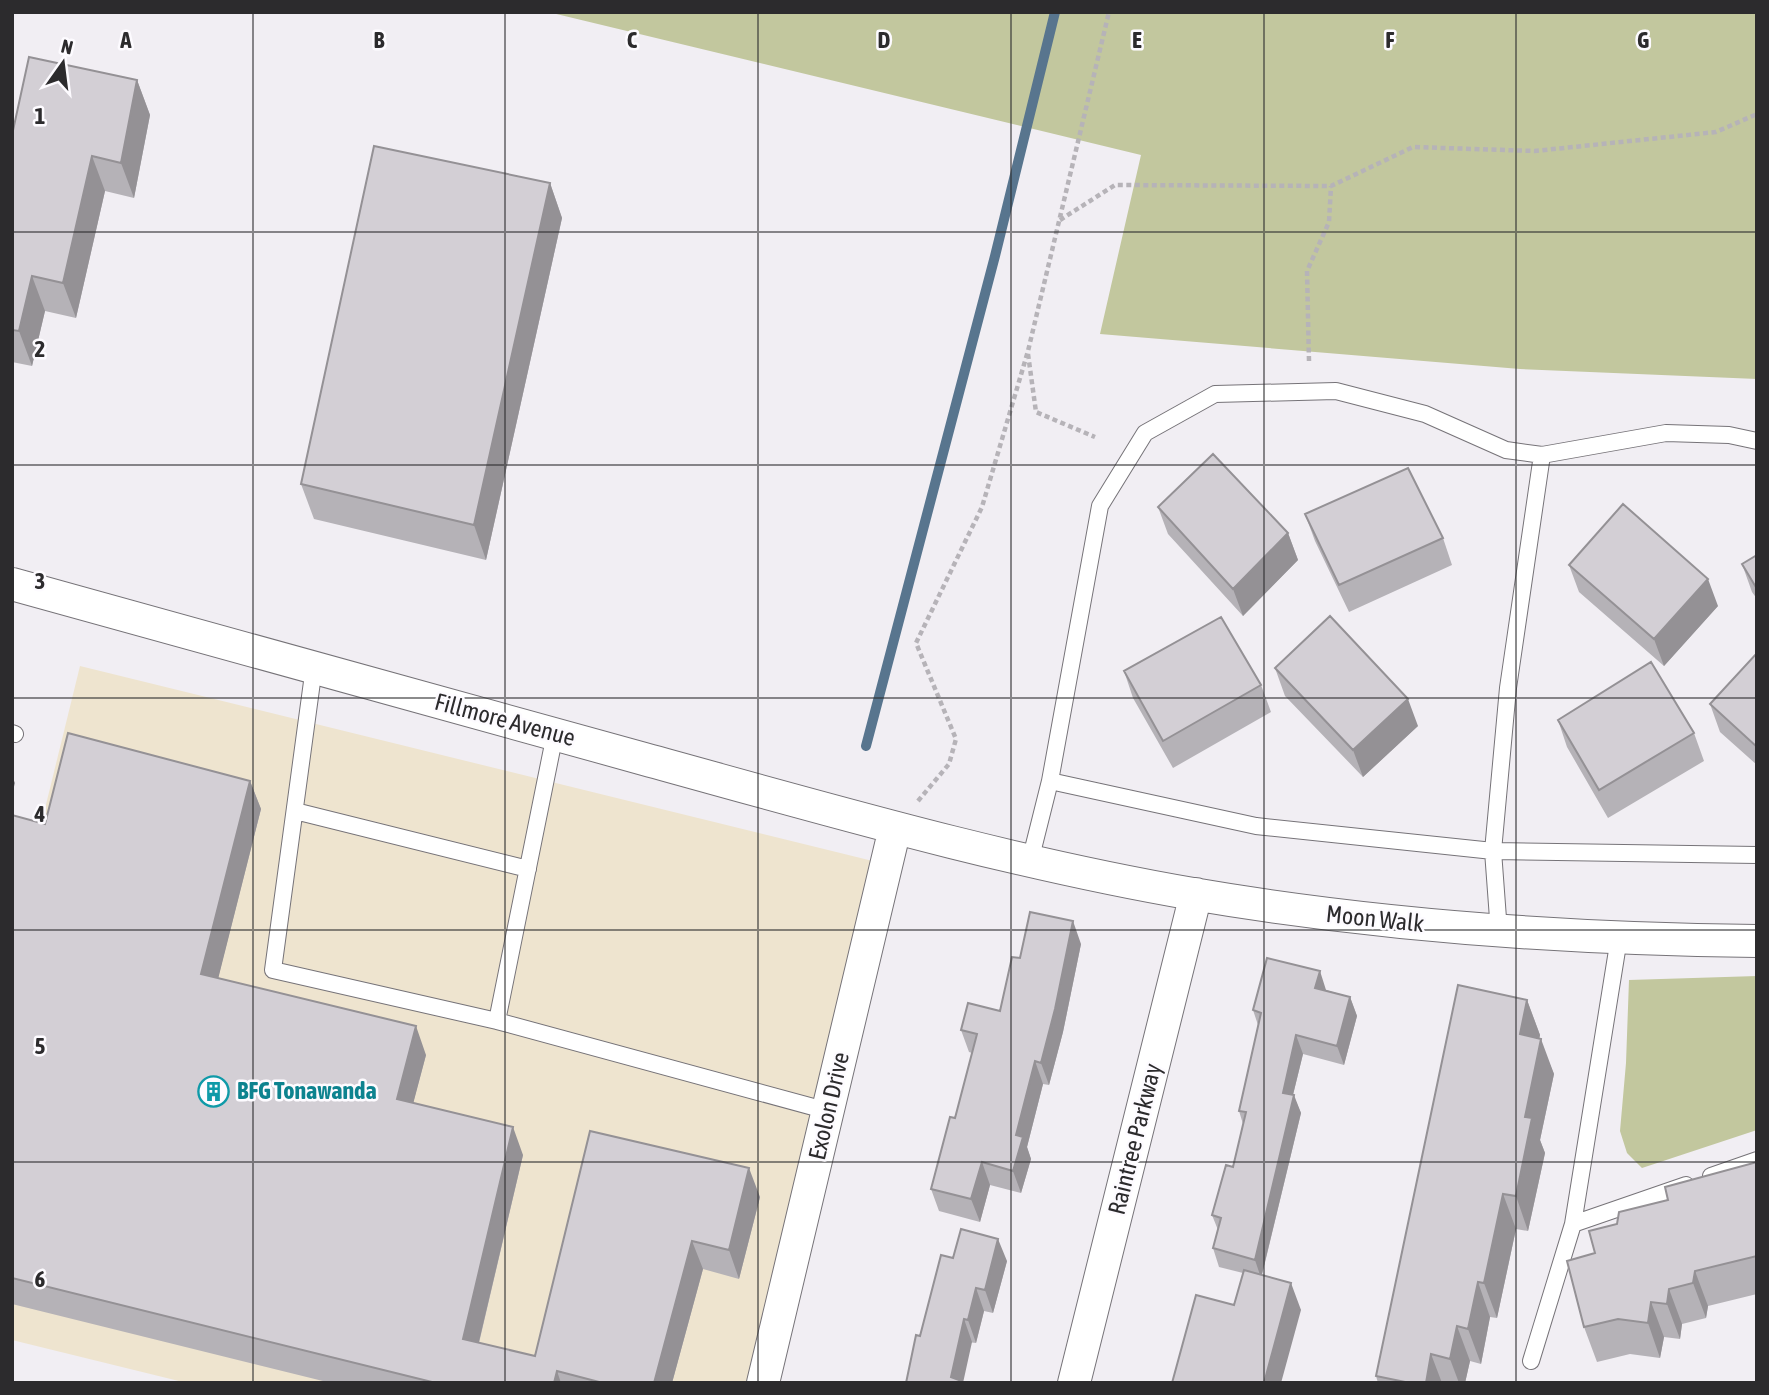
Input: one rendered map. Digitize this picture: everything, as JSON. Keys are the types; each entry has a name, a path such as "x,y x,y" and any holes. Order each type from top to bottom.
{"street":[{"name":"Fillmore Avenue","path":"12,584 895,828 998,854"},
{"name":"Exolon Drive","path":"763,1383 895,828"},
{"name":"Moon Walk","path":"998,854 1115,880 1310,912 1499,932 1656,940 1757,941"},
{"name":"Raintree Parkway","path":"1074,1383 1196,894"}],"lane":[{"path":"1030,861 1050,781 1100,506 1144,433 1215,394 1336,391 1426,414 1506,450 1542,455 1666,433 1729,435 1757,441"},
{"path":"1499,932 1493,851 1508,688 1542,455"},
{"path":"314,667 273,970 497,1021 828,1111"},
{"path":"497,1021 555,734"},
{"path":"1050,781 1256,825 1493,851 1757,855"},
{"path":"295,811 528,869"},
{"path":"1531,1361 1573,1224 1619,938"},
{"path":"1573,1224 1757,1160"}],"path":[{"path":"895,828 949,764 956,739 916,643 982,507 1028,351 1109,12"},
{"path":"1059,220 1115,185 1331,186 1413,147 1535,152 1716,132 1757,114"},
{"path":"1309,361 1307,271 1329,222 1331,186"},
{"path":"1028,351 1036,412 1095,437"}],"shaded area":[{"path":"80,666 889,865 762,1383 187,1383 12,1340 12,943"}],"green space":[{"path":"548,12 1757,12 1757,379 1520,369 1100,334 1141,155"},
{"path":"1757,976 1757,1130 1642,1168 1627,1153 1620,1131 1629,980"}],"building":[{"path":"29,57 137,80 121,163 92,156 63,283 32,276 19,331 12,330 12,135"},
{"path":"374,146 550,183 474,525 301,484"},
{"path":"1213,454 1288,533 1233,589 1158,507"},
{"path":"1408,468 1443,538 1339,585 1305,514"},
{"path":"1623,504 1708,579 1654,639 1569,565"},
{"path":"1757,555 1757,589 1742,564"},
{"path":"1330,616 1408,699 1353,750 1275,668"},
{"path":"1221,617 1261,685 1163,741 1124,671"},
{"path":"1757,653 1757,747 1710,704"},
{"path":"1651,662 1694,733 1599,790 1558,720"},
{"name":"BFG Tonawanda","path":"68,733 250,781 201,974 416,1026 397,1099 513,1127 463,1339 535,1356 590,1131 749,1168 729,1250 692,1241 654,1383 603,1383 557,1371 554,1383 436,1383 12,1278 12,815 45,824"},
{"path":"1030,912 1073,921 1041,1063 1035,1061 1016,1135 1023,1137 1013,1171 982,1162 971,1199 931,1189 950,1117 955,1118 977,1034 961,1030 968,1003 1000,1011 1012,957 1020,958"},
{"path":"1267,958 1320,971 1315,988 1350,997 1337,1046 1296,1035 1283,1093 1294,1095 1255,1260 1213,1248 1221,1218 1212,1215 1226,1165 1233,1167 1246,1112 1239,1111 1261,1013 1253,1010"},
{"path":"1458,985 1527,1000 1520,1034 1541,1039 1525,1117 1532,1118 1516,1196 1503,1194 1484,1283 1478,1282 1468,1329 1457,1326 1450,1359 1431,1354 1426,1383 1410,1383 1376,1376"},
{"path":"1757,1162 1757,1256 1695,1271 1693,1283 1669,1289 1667,1304 1651,1302 1648,1323 1618,1319 1584,1327 1567,1261 1595,1253 1589,1231 1617,1224 1619,1212 1668,1200 1665,1187"},
{"path":"961,1229 998,1239 985,1290 976,1288 968,1320 964,1319 951,1377 959,1380 958,1383 906,1383 916,1335 920,1336 941,1255 953,1258"},
{"path":"1244,1270 1291,1283 1264,1383 1172,1383 1196,1295 1234,1305"}],"waterway":[{"path":"866,746 995,256 1055,12"}],"place":[{"name":"BFG Tonawanda","path":"214,1091"}]}
